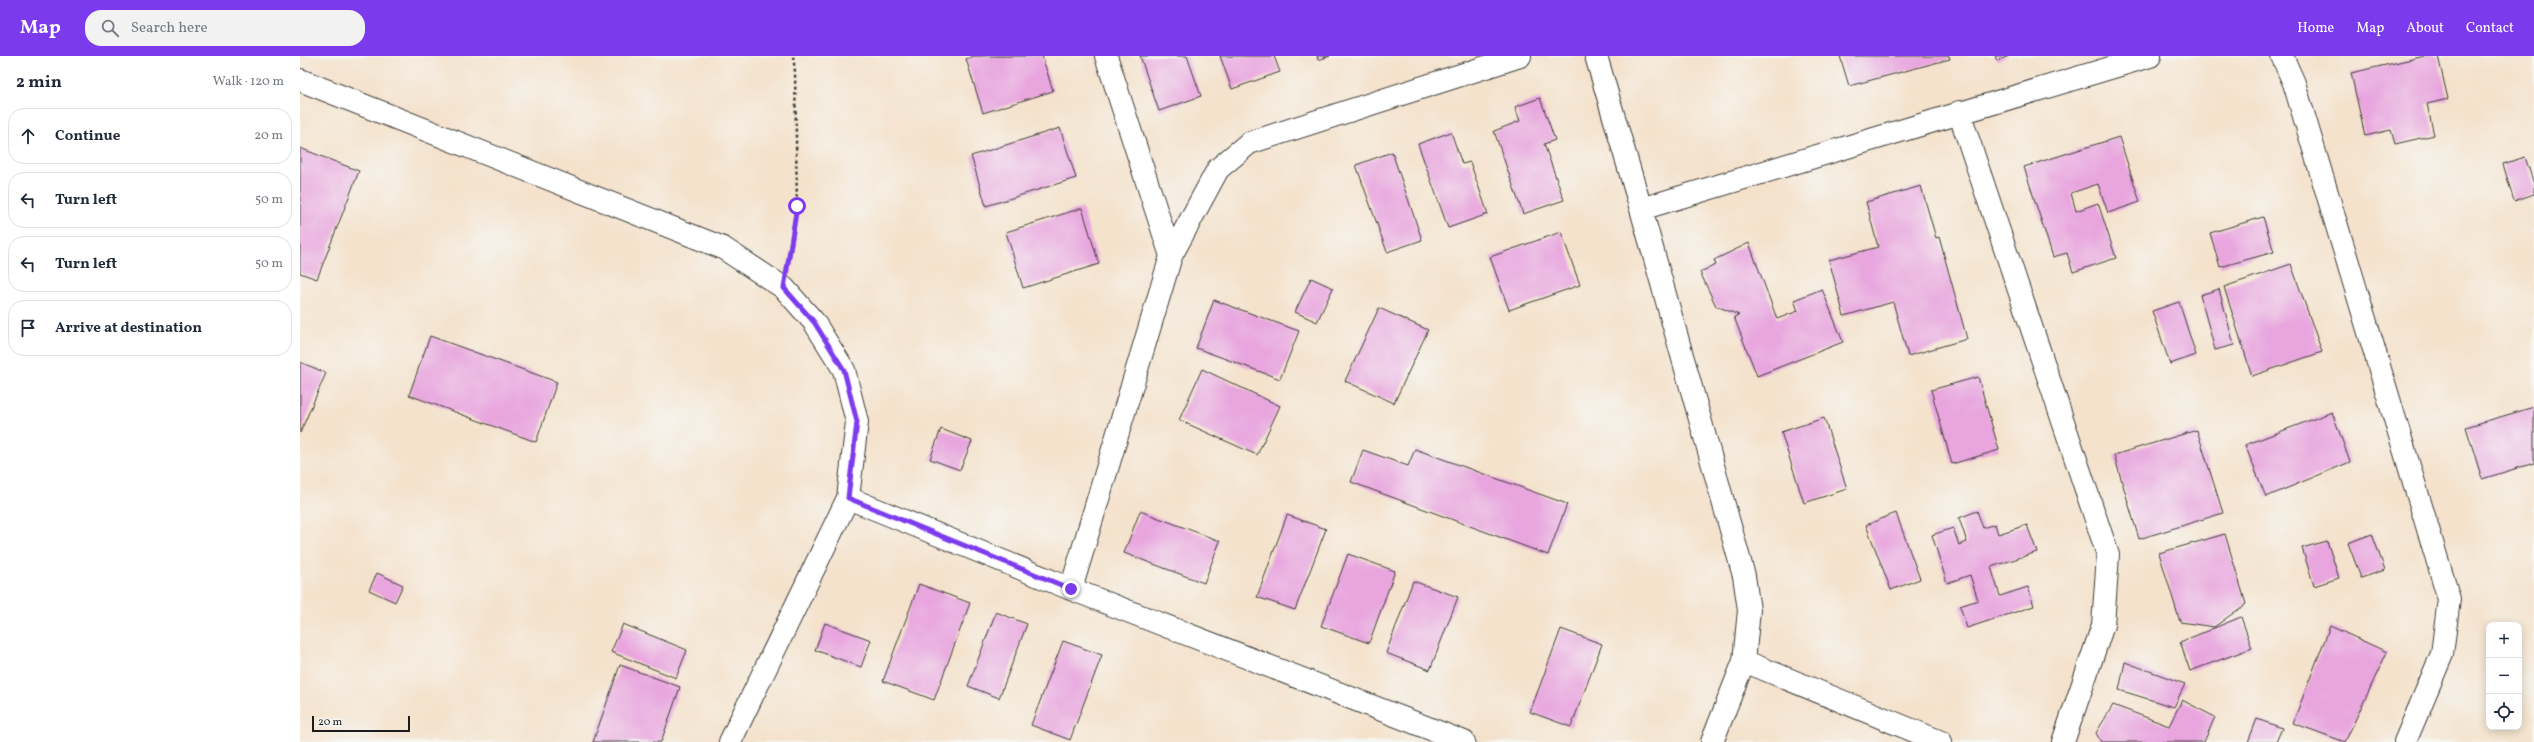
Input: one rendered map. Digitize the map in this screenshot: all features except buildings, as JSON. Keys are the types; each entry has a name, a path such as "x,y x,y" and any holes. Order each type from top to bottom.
{"street":[{"path":"1106,56 1171,256"},
{"path":"1071,589 1171,256 1218,169 1249,143 1520,56"},
{"path":"1596,56 1641,209 1744,576 1749,610 1744,661 1712,742"},
{"path":"1641,209 1959,112 2150,56"},
{"path":"2282,56 2294,83 2449,598 2442,654 2405,742"},
{"path":"300,80 723,248 784,288 814,322 844,370 857,422 848,498 730,742"},
{"path":"1959,112 2108,555 2103,625 2062,742"},
{"path":"848,498 1071,589 1464,742"},
{"path":"1744,661 1941,742"}],"path":[{"path":"784,288 797,206 795,71 793,56"}],"route":[{"path":"797,206 784,288 814,322 844,370 857,422 848,498 1071,589"}]}
